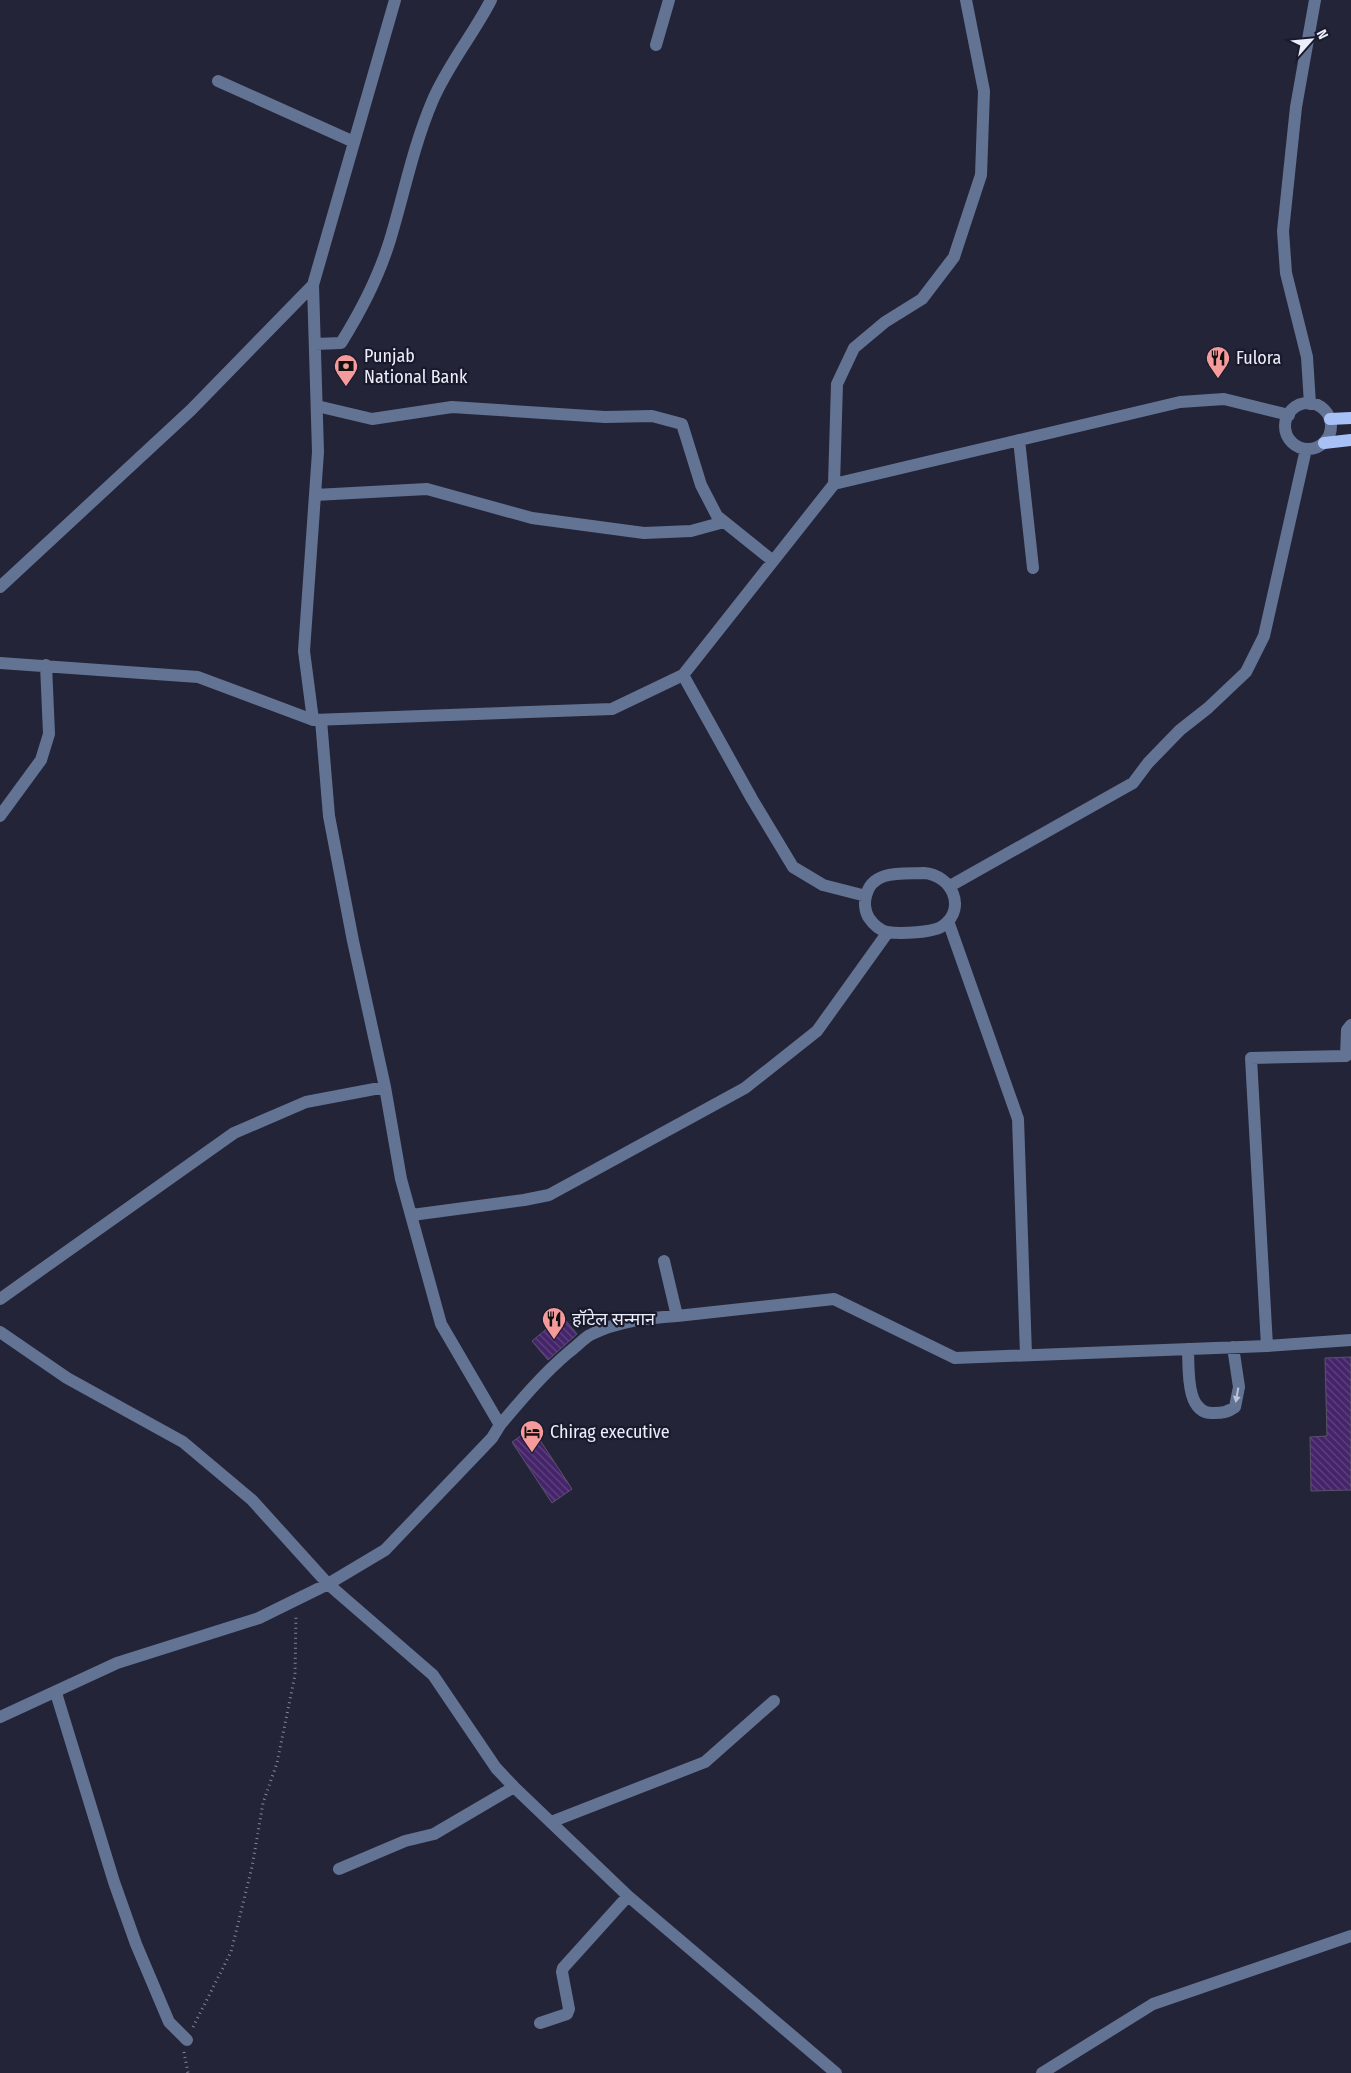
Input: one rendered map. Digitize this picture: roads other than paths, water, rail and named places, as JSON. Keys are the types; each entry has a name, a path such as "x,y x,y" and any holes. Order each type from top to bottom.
{"main road":[{"path":"1330,419 1351,418"},
{"path":"1324,443 1351,440"}],"street":[{"path":"395,0 313,285 318,452 304,651 317,720 329,816 402,1179 441,1324 500,1425"},
{"path":"315,344 341,343 358,315 390,241 407,174 432,101 478,26 491,0"},
{"path":"656,45 669,0"},
{"path":"0,663 198,677 317,720 612,709 683,675 834,484 837,384 854,348 884,322 922,299 954,257 981,175 984,91 966,0"},
{"path":"1310,404 1307,357 1286,273 1284,231 1296,107 1315,0"},
{"path":"218,81 354,142"},
{"path":"0,587 191,410 313,285"},
{"path":"834,484 1180,402 1224,398 1289,415"},
{"path":"1310,404 1323,408 1330,419 1331,432 1324,443 1313,449 1306,449 1294,444 1287,434 1286,421 1289,415 1298,406 1310,404"},
{"path":"317,406 372,419 452,407 605,416 652,416 682,424 701,486 717,516 773,561"},
{"path":"1019,440 1033,568"},
{"path":"950,886 1133,783 1148,763 1180,730 1208,708 1246,672 1264,636 1306,449"},
{"path":"315,495 427,489 532,518 644,533 691,532 724,522"},
{"path":"0,816 41,760 49,734 46,666"},
{"path":"683,675 752,799 793,867 823,885 866,896"},
{"path":"884,874 930,874 942,878 950,886 955,904 948,920 934,930 888,932 877,927 869,918 865,907 866,896 871,885 884,874"},
{"path":"948,920 1018,1119 1026,1355"},
{"path":"412,1215 549,1195 746,1088 817,1031 888,932"},
{"path":"1267,1346 1251,1058 1346,1056 1346,1030 1351,1025"},
{"path":"0,1299 234,1133 306,1102 385,1087"},
{"path":"664,1261 677,1316"},
{"path":"0,1717 118,1663 259,1618 328,1584 385,1550 492,1438 525,1394 550,1369 589,1336 606,1328 641,1318 677,1316 834,1299 955,1358 1267,1346 1351,1340"},
{"path":"0,1332 67,1378 183,1442 252,1500 328,1584 433,1675 496,1768 514,1787 628,1896 836,2073"},
{"path":"1188,1349 1191,1391 1197,1408 1208,1414 1228,1413 1235,1407 1239,1387 1233,1347"},
{"path":"56,1693 108,1864 136,1944 169,2022 187,2040"},
{"path":"551,1822 705,1762 774,1701"},
{"path":"339,1869 405,1841 434,1834 514,1787"},
{"path":"540,2023 567,2014 569,2009 562,1972 564,1968 628,1896"},
{"path":"1042,2073 1153,2004 1351,1936"}],"place":[{"name":"Fulora","path":"1218,379"},
{"name":"Punjab National Bank","path":"346,387"},
{"name":"हॉटेल सन्मान","path":"554,1340"},
{"name":"Chirag executive","path":"532,1453"}]}
